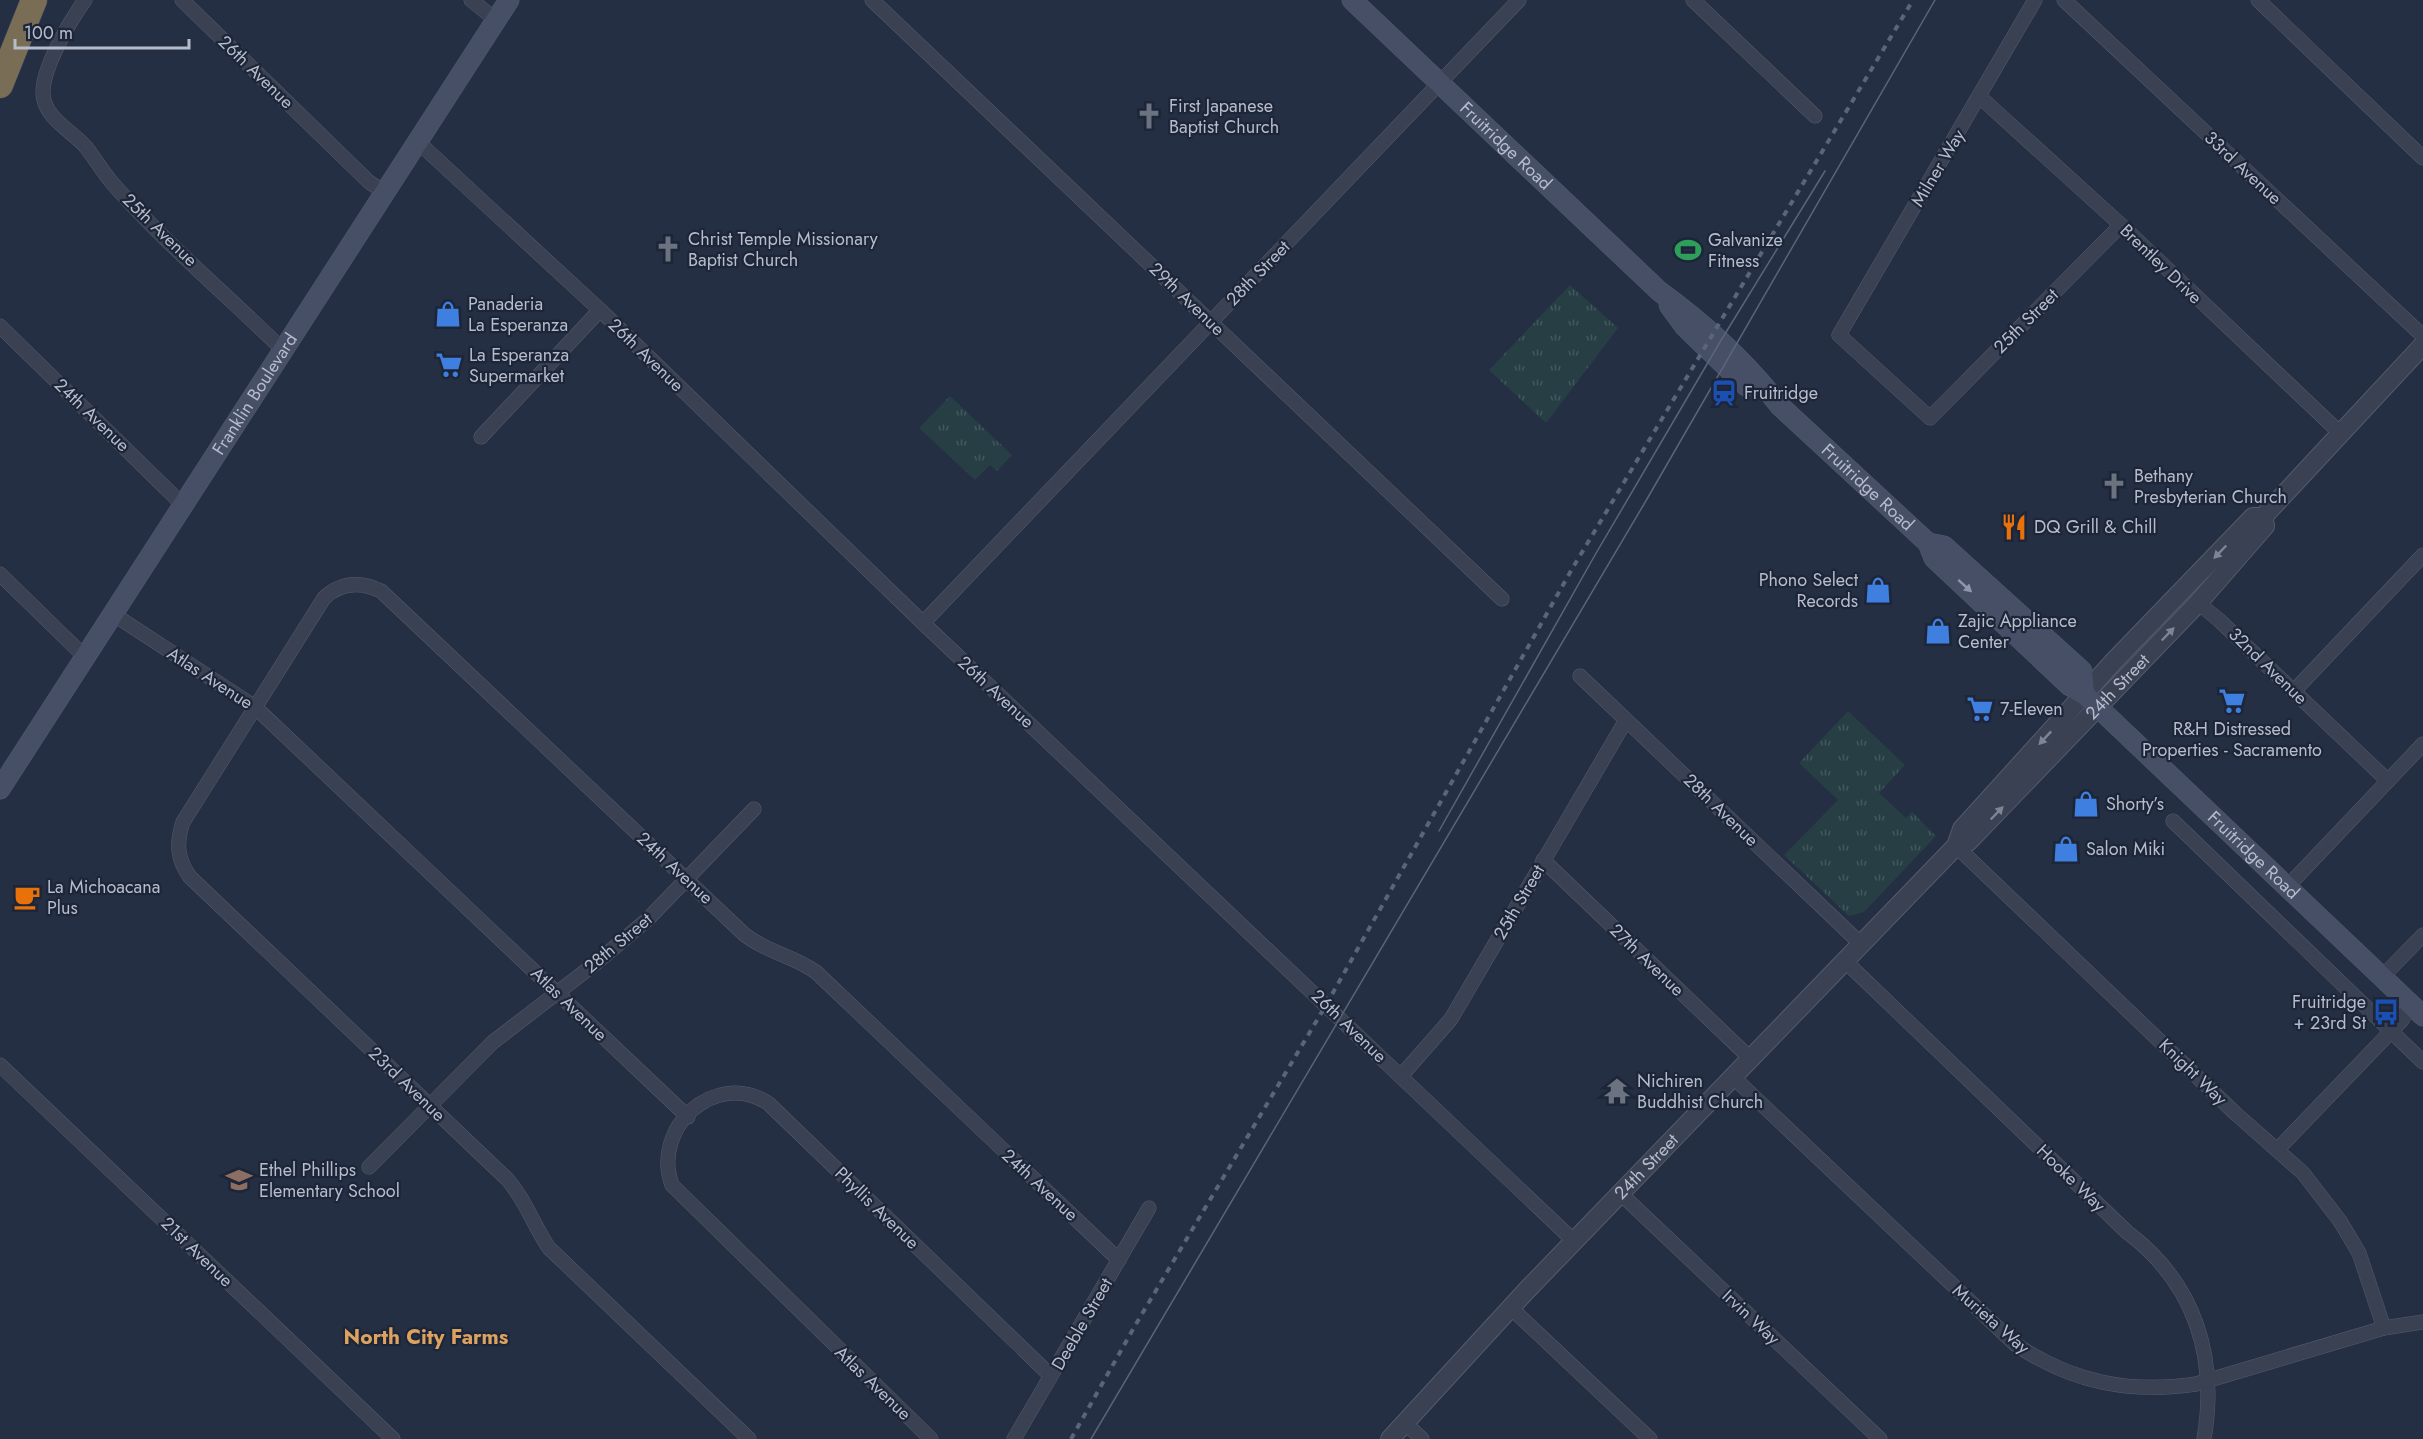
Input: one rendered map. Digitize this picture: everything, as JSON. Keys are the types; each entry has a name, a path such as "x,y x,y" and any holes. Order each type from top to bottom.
{"highway":[{"path":"0,85 34,0"}],"main road":[{"name":"Franklin Boulevard","path":"0,789 509,0"},
{"name":"Fruitridge Road","path":"1352,0 1659,291 1692,315 1763,384 1780,406 1928,543 1944,546 2082,671 2091,701 2417,1010"}],"street":[{"name":"25th Avenue","path":"85,0 71,20 46,76 43,91 45,104 54,118 84,146 125,196 283,350"},
{"name":"26th Avenue","path":"182,0 369,182 384,192"},
{"path":"471,0 496,20"},
{"name":"29th Avenue","path":"872,0 1502,599"},
{"name":"28th Street","path":"923,623 1519,0"},
{"path":"1693,0 1815,116"},
{"name":"Milner Way","path":"1930,418 1839,335 2035,0"},
{"name":"33rd Avenue","path":"2064,0 2423,336"},
{"path":"2258,0 2423,158"},
{"name":"Brentley Drive","path":"1980,97 2121,225 2340,433"},
{"name":"26th Avenue","path":"417,141 600,310 923,623 1575,1242"},
{"name":"25th Street","path":"1930,418 2121,225"},
{"path":"481,437 600,310"},
{"name":"24th Avenue","path":"0,326 183,505"},
{"name":"24th Street","path":"2091,701 2253,517 2263,517 2423,345"},
{"name":"24th Street","path":"1390,1439 1511,1308 1956,846 1962,829 2091,701 2198,603 2265,526 2263,517"},
{"path":"2294,691 2423,555"},
{"path":"0,574 85,657"},
{"name":"24th Avenue","path":"255,707 324,598 341,586 360,584 381,591 755,943 816,972 1119,1260"},
{"name":"32nd Avenue","path":"2198,603 2388,781"},
{"name":"Atlas Avenue","path":"112,614 255,707 687,1117 673,1135 666,1158 668,1172 679,1194 931,1439"},
{"name":"28th Avenue","path":"1580,676 1862,945"},
{"name":"23rd Avenue","path":"255,707 183,822 178,848 184,869 516,1190 549,1248 749,1439"},
{"name":"25th Street","path":"1401,1076 1451,1018 1626,720"},
{"path":"2287,887 2423,744"},
{"name":"28th Street","path":"369,1167 493,1042 622,942 687,880 754,809"},
{"path":"2173,821 2423,1062"},
{"name":"Knight Way","path":"1956,846 2059,941 2235,1113 2303,1173 2344,1227 2368,1274 2384,1329"},
{"name":"27th Avenue","path":"1543,860 1752,1060"},
{"path":"2382,977 2423,935"},
{"name":"Hooke Way","path":"1846,962 2158,1260 2174,1279 2196,1321 2210,1380 2204,1439"},
{"path":"2278,1149 2391,1032 2417,1010"},
{"name":"21st Avenue","path":"0,1065 393,1439"},
{"name":"Murieta Way","path":"1733,1077 1990,1322 2035,1357 2084,1379 2111,1385 2164,1389 2210,1380 2384,1329 2423,1322"},
{"name":"Phyllis Avenue","path":"687,1117 707,1099 725,1093 748,1093 768,1103 1051,1376"},
{"name":"Irvin Way","path":"1621,1194 1880,1439"},
{"name":"Deeble Street","path":"1014,1439 1149,1208"},
{"path":"1511,1308 1650,1439"},
{"path":"1405,1423 1422,1439"}],"green space":[{"path":"1570,285 1618,328 1546,423 1489,370"},
{"path":"950,396 1012,455 997,471 990,465 975,480 919,428"},
{"path":"1848,711 1905,765 1879,793 1906,818 1912,812 1936,836 1864,912 1849,916 1784,855 1838,800 1799,763"}],"tram line":[{"path":"1091,1439 1647,499 1935,0"},
{"path":"1439,831 1595,555 1720,342 1825,171"}],"railway":[{"path":"1071,1439 1136,1324 1326,1005 1572,569 1913,0"}],"place":[{"name":"First Japanese Baptist Church","path":"1149,116"},
{"name":"Christ Temple Missionary Baptist Church","path":"668,249"},
{"name":"Galvanize Fitness","path":"1688,250"},
{"name":"Panaderia La Esperanza","path":"448,314"},
{"name":"La Esperanza Supermarket","path":"449,365"},
{"name":"Fruitridge","path":"1724,393"},
{"name":"Bethany Presbyterian Church","path":"2114,486"},
{"name":"DQ Grill & Chill","path":"2014,527"},
{"name":"Phono Select Records","path":"1878,590"},
{"name":"Zajic Appliance Center","path":"1938,631"},
{"name":"R&H Distressed Properties - Sacramento","path":"2232,701"},
{"name":"7-Eleven","path":"1980,709"},
{"name":"Shorty’s","path":"2086,804"},
{"name":"Salon Miki","path":"2066,849"},
{"name":"La Michoacana Plus","path":"27,897"},
{"name":"Fruitridge + 23rd St","path":"2386,1012"},
{"name":"Nichiren Buddhist Church","path":"1617,1091"},
{"name":"Ethel Phillips Elementary School","path":"239,1180"}],"district":[{"name":"North City Farms","path":"426,1337"}]}
